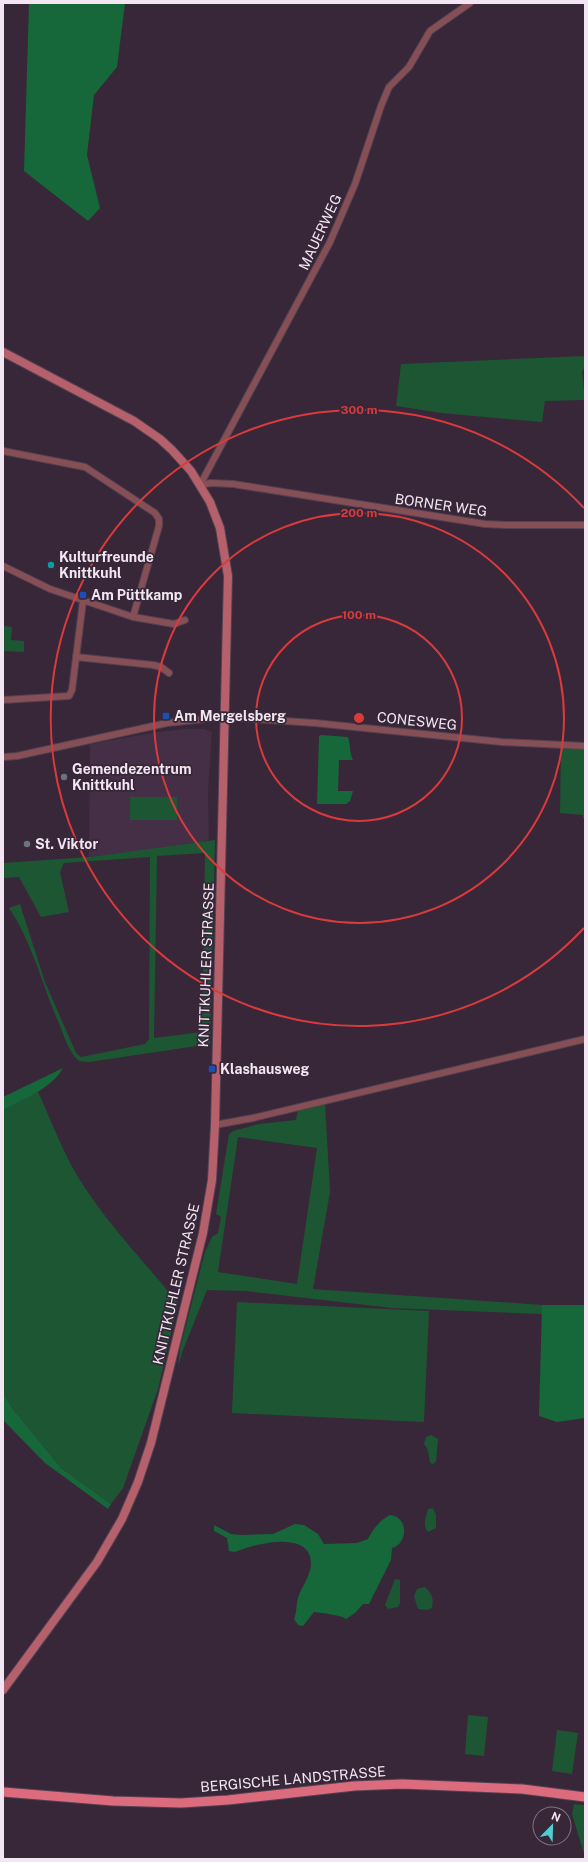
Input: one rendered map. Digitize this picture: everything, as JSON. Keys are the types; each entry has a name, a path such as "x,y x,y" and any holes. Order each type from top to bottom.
{"main road":[{"name":"BERGISCHE LANDSTRASSE","path":"3,1792 114,1801 181,1803 228,1800 375,1784 402,1784 514,1788 585,1797"}],"street":[{"name":"MAUERWEG","path":"200,485 330,242 355,184 381,106 389,87 409,67 430,31 470,3"},
{"name":"KNITTKUHLER STRASSE","path":"3,352 119,412 148,430 172,450 191,471 200,485 220,528 228,576 215,1125 212,1180 203,1234 151,1443 138,1482 122,1518 96,1562 3,1690"},
{"path":"3,452 40,457 85,467 118,488 157,516 159,526 133,617"},
{"name":"BORNER WEG","path":"200,485 233,484 485,524 514,526 585,525"},
{"path":"3,566 44,586 83,601 133,617 174,624 185,620"},
{"path":"3,700 69,696 72,690 83,601"},
{"path":"76,657 153,665 161,667 169,673"},
{"path":"3,757 18,756 167,723 224,717"},
{"name":"CONESWEG","path":"224,717 315,723 502,742 585,746"},
{"path":"215,1125 253,1118 585,1039"}],"shaded area":[{"path":"185,729 204,729 212,732 208,793 209,841 89,857 90,744 158,732"}],"green space":[{"path":"29,3 125,3 117,67 94,95 87,155 100,208 88,221 24,171"},
{"path":"585,356 585,366 582,372 585,400 545,401 542,422 441,413 396,406 401,364"},
{"path":"3,626 12,627 11,640 24,641 24,652 3,651"},
{"path":"319,736 348,737 353,760 339,760 338,791 353,791 350,801 346,804 317,804"},
{"path":"561,748 585,749 585,818 583,818 583,815 560,813"},
{"path":"130,797 177,797 177,820 130,820"},
{"path":"215,840 210,1044 89,1062 79,1061 70,1050 31,950 9,908 20,904 45,982 76,1053 81,1057 145,1044 149,1039 150,857 64,863 60,872 69,912 41,917 19,877 3,878 3,863 89,857","holes":["205,853 202,1032 154,1038 157,856"]},
{"path":"63,1068 52,1082 44,1088 3,1110 3,1097"},
{"path":"38,1092 65,1153 85,1188 118,1232 178,1303 158,1389 123,1488 111,1504 61,1468 12,1408 3,1393 3,1110"},
{"path":"325,1102 330,1192 313,1289 542,1305 542,1314 392,1308 245,1291 207,1290 183,1350 178,1367 180,1348 205,1252 212,1237 218,1233 221,1217 216,1214 229,1134 233,1131 259,1124 296,1120 298,1109","holes":["238,1137 317,1148 297,1284 218,1272"]},
{"path":"237,1302 429,1311 424,1422 232,1413"},
{"path":"542,1305 585,1305 585,1418 557,1422 539,1416"},
{"path":"3,1393 12,1408 61,1468 111,1504 108,1509 45,1463 3,1420"},
{"path":"431,1435 438,1439 436,1462 433,1464 430,1463 428,1450 424,1444 426,1437"},
{"path":"433,1508 436,1515 436,1528 428,1532 425,1527 426,1518 428,1509"},
{"path":"390,1515 401,1520 404,1531 403,1536 397,1546 392,1548 391,1560 369,1604 363,1604 355,1613 346,1619 336,1615 314,1612 303,1626 298,1625 294,1619 298,1598 308,1577 311,1566 309,1554 304,1547 295,1543 274,1542 252,1546 235,1552 229,1551 227,1538 214,1531 214,1525 231,1534 273,1534 295,1524 304,1525 318,1534 324,1544 357,1543 368,1539 377,1525"},
{"path":"395,1579 400,1580 400,1603 398,1607 388,1609 385,1605"},
{"path":"425,1587 432,1596 432,1608 427,1610 418,1609 414,1596 417,1589"},
{"path":"468,1715 488,1717 484,1756 465,1754"},
{"path":"557,1730 578,1733 572,1774 552,1771"},
{"path":"574,1804 585,1805 585,1857 572,1814"}],"place":[{"name":"Kulturfreunde Knittkuhl","path":"51,565"},
{"name":"Am Püttkamp","path":"83,595"},
{"name":"Am Mergelsberg","path":"166,716"},
{"name":"Gemendezentrum Knittkuhl","path":"64,777"},
{"name":"St. Viktor","path":"27,844"},
{"name":"Klashausweg","path":"212,1069"}]}
